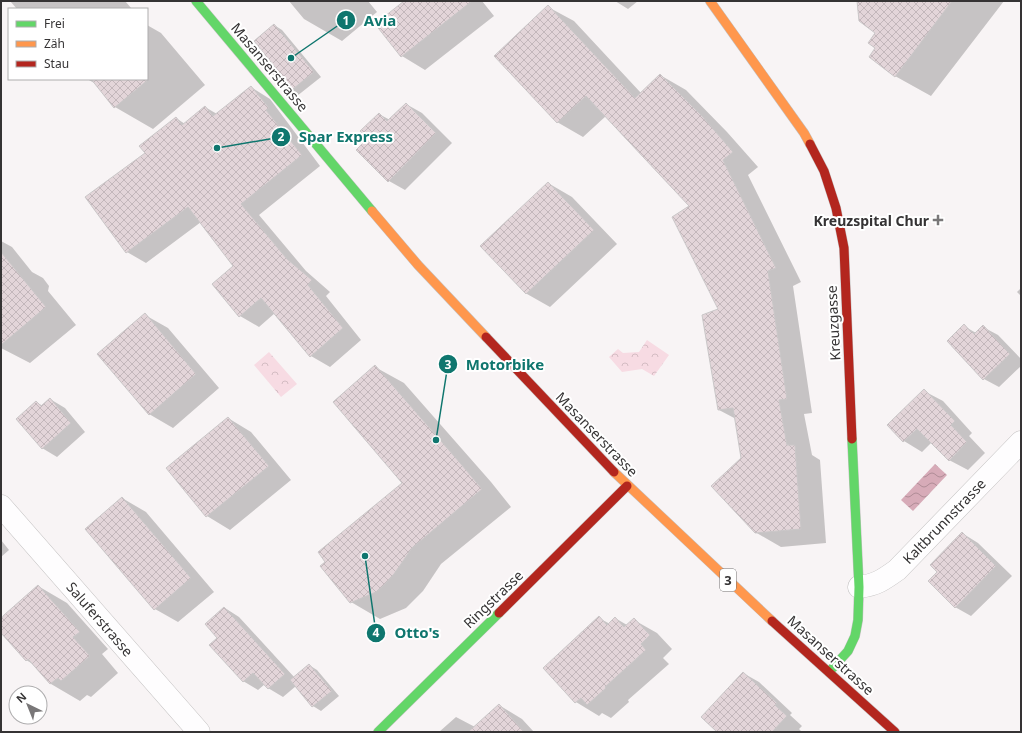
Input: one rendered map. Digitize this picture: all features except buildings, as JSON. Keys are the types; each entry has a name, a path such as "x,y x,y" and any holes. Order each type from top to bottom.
{"main road":[{"name":"Masanserstrasse","path":"196,1 324,155 418,264 628,486 763,614 895,732"},
{"name":"Kreuzgasse","path":"710,1 804,132 824,171 836,208 844,248 859,614 853,640 848,651 829,672"},
{"name":"Ringstrasse","path":"378,732 628,486"}],"street":[{"name":"Kaltbrunnstrasse","path":"859,587 870,586 880,582 897,570 1021,442"},
{"name":"Saluferstrasse","path":"1,506 199,732"}],"green space":[{"path":"647,340 669,355 654,376 642,369 622,372 609,357 618,349 623,353 639,352"},
{"path":"269,352 297,384 281,397 254,365"}],"water":[{"path":"935,464 947,475 913,511 901,500"}],"traffic: fast":[{"path":"196,1 372,211"},
{"path":"829,672 848,651 855,636 858,620 859,587 852,439"},
{"path":"378,732 499,613"}],"traffic: slow":[{"path":"710,1 804,133 810,144"},
{"path":"372,211 418,265 486,337"},
{"path":"614,472 772,621"}],"traffic: jam":[{"path":"810,144 824,171 836,208 844,248 852,439"},
{"path":"486,337 614,472"},
{"path":"499,613 627,486"},
{"path":"772,621 895,732"}],"place":[{"name":"Avia","path":"291,58"},
{"name":"Spar Express","path":"217,148"},
{"name":"Kreuzspital Chur","path":"938,220"},
{"name":"Motorbike","path":"436,440"},
{"name":"Otto's","path":"365,556"}]}
